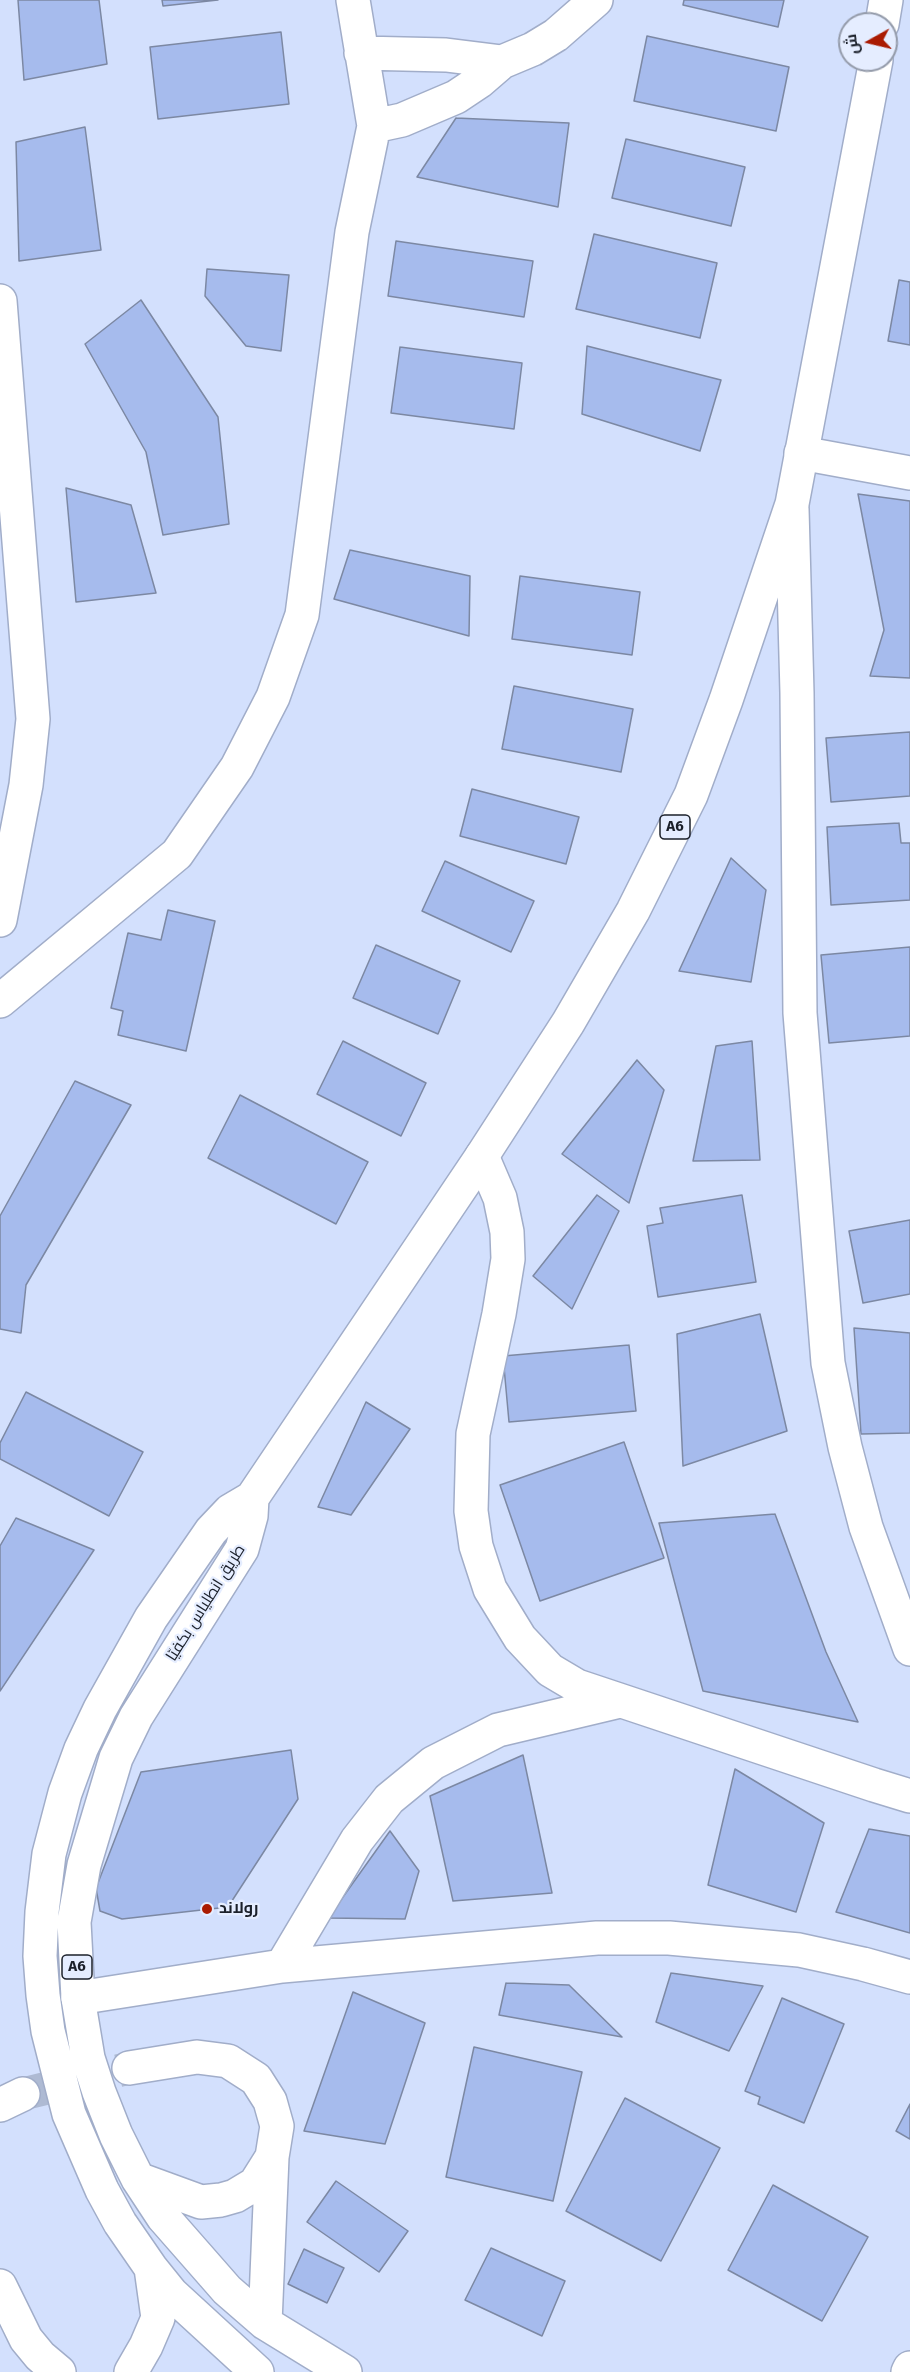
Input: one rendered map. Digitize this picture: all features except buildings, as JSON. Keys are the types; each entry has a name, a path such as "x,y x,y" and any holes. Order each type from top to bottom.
{"main road":[{"path":"0,1001 177,854 237,767 273,697 302,615 352,232 374,126 353,0"},
{"path":"374,126 402,120 456,97 502,62 533,49 556,35 596,0"},
{"path":"361,53 437,54 502,62"},
{"name":"A6","path":"252,1498 482,1156 568,1023 633,911 691,795 726,700 792,504 874,72"},
{"path":"0,301 33,719 26,785 0,920"},
{"path":"801,453 910,473"},
{"path":"792,504 797,693 800,1013 828,1364 845,1446 866,1527 910,1649"},
{"path":"482,1156 500,1198 507,1232 508,1259 501,1304 473,1434 471,1511 476,1546 490,1589 520,1638 550,1670 577,1686 910,1796"},
{"name":"طريق انطلياس بكفيّا","path":"252,1498 251,1516 242,1549 136,1717 116,1758 84,1865 74,1922 78,1998 88,2058 99,2092 116,2135 138,2179 163,2217 227,2290 265,2322 345,2372"},
{"name":"طريق انطلياس بكفيّا","path":"252,1498 230,1511 211,1530 151,1618 100,1709 81,1749 65,1793 49,1854 42,1912 40,1956 43,1995 55,2061 69,2114 102,2190 120,2223 172,2294 257,2372"},
{"path":"282,1966 357,1840 389,1799 433,1763 498,1730 620,1701"},
{"path":"78,1998 282,1966 597,1938 669,1938 798,1950 910,1977"},
{"path":"129,2068 208,2057 228,2061 256,2079 274,2110 277,2126 272,2157 265,2322"},
{"path":"138,2179 201,2202 222,2200 235,2196 255,2184 272,2157"},
{"path":"131,2372 158,2318 152,2268"},
{"path":"0,2286 26,2338 40,2356 59,2372"},
{"path":"908,2372 910,2368"}],"tunnel":[{"path":"23,2094 129,2068"}],"place":[{"name":"رولاند","path":"207,1909"}]}
